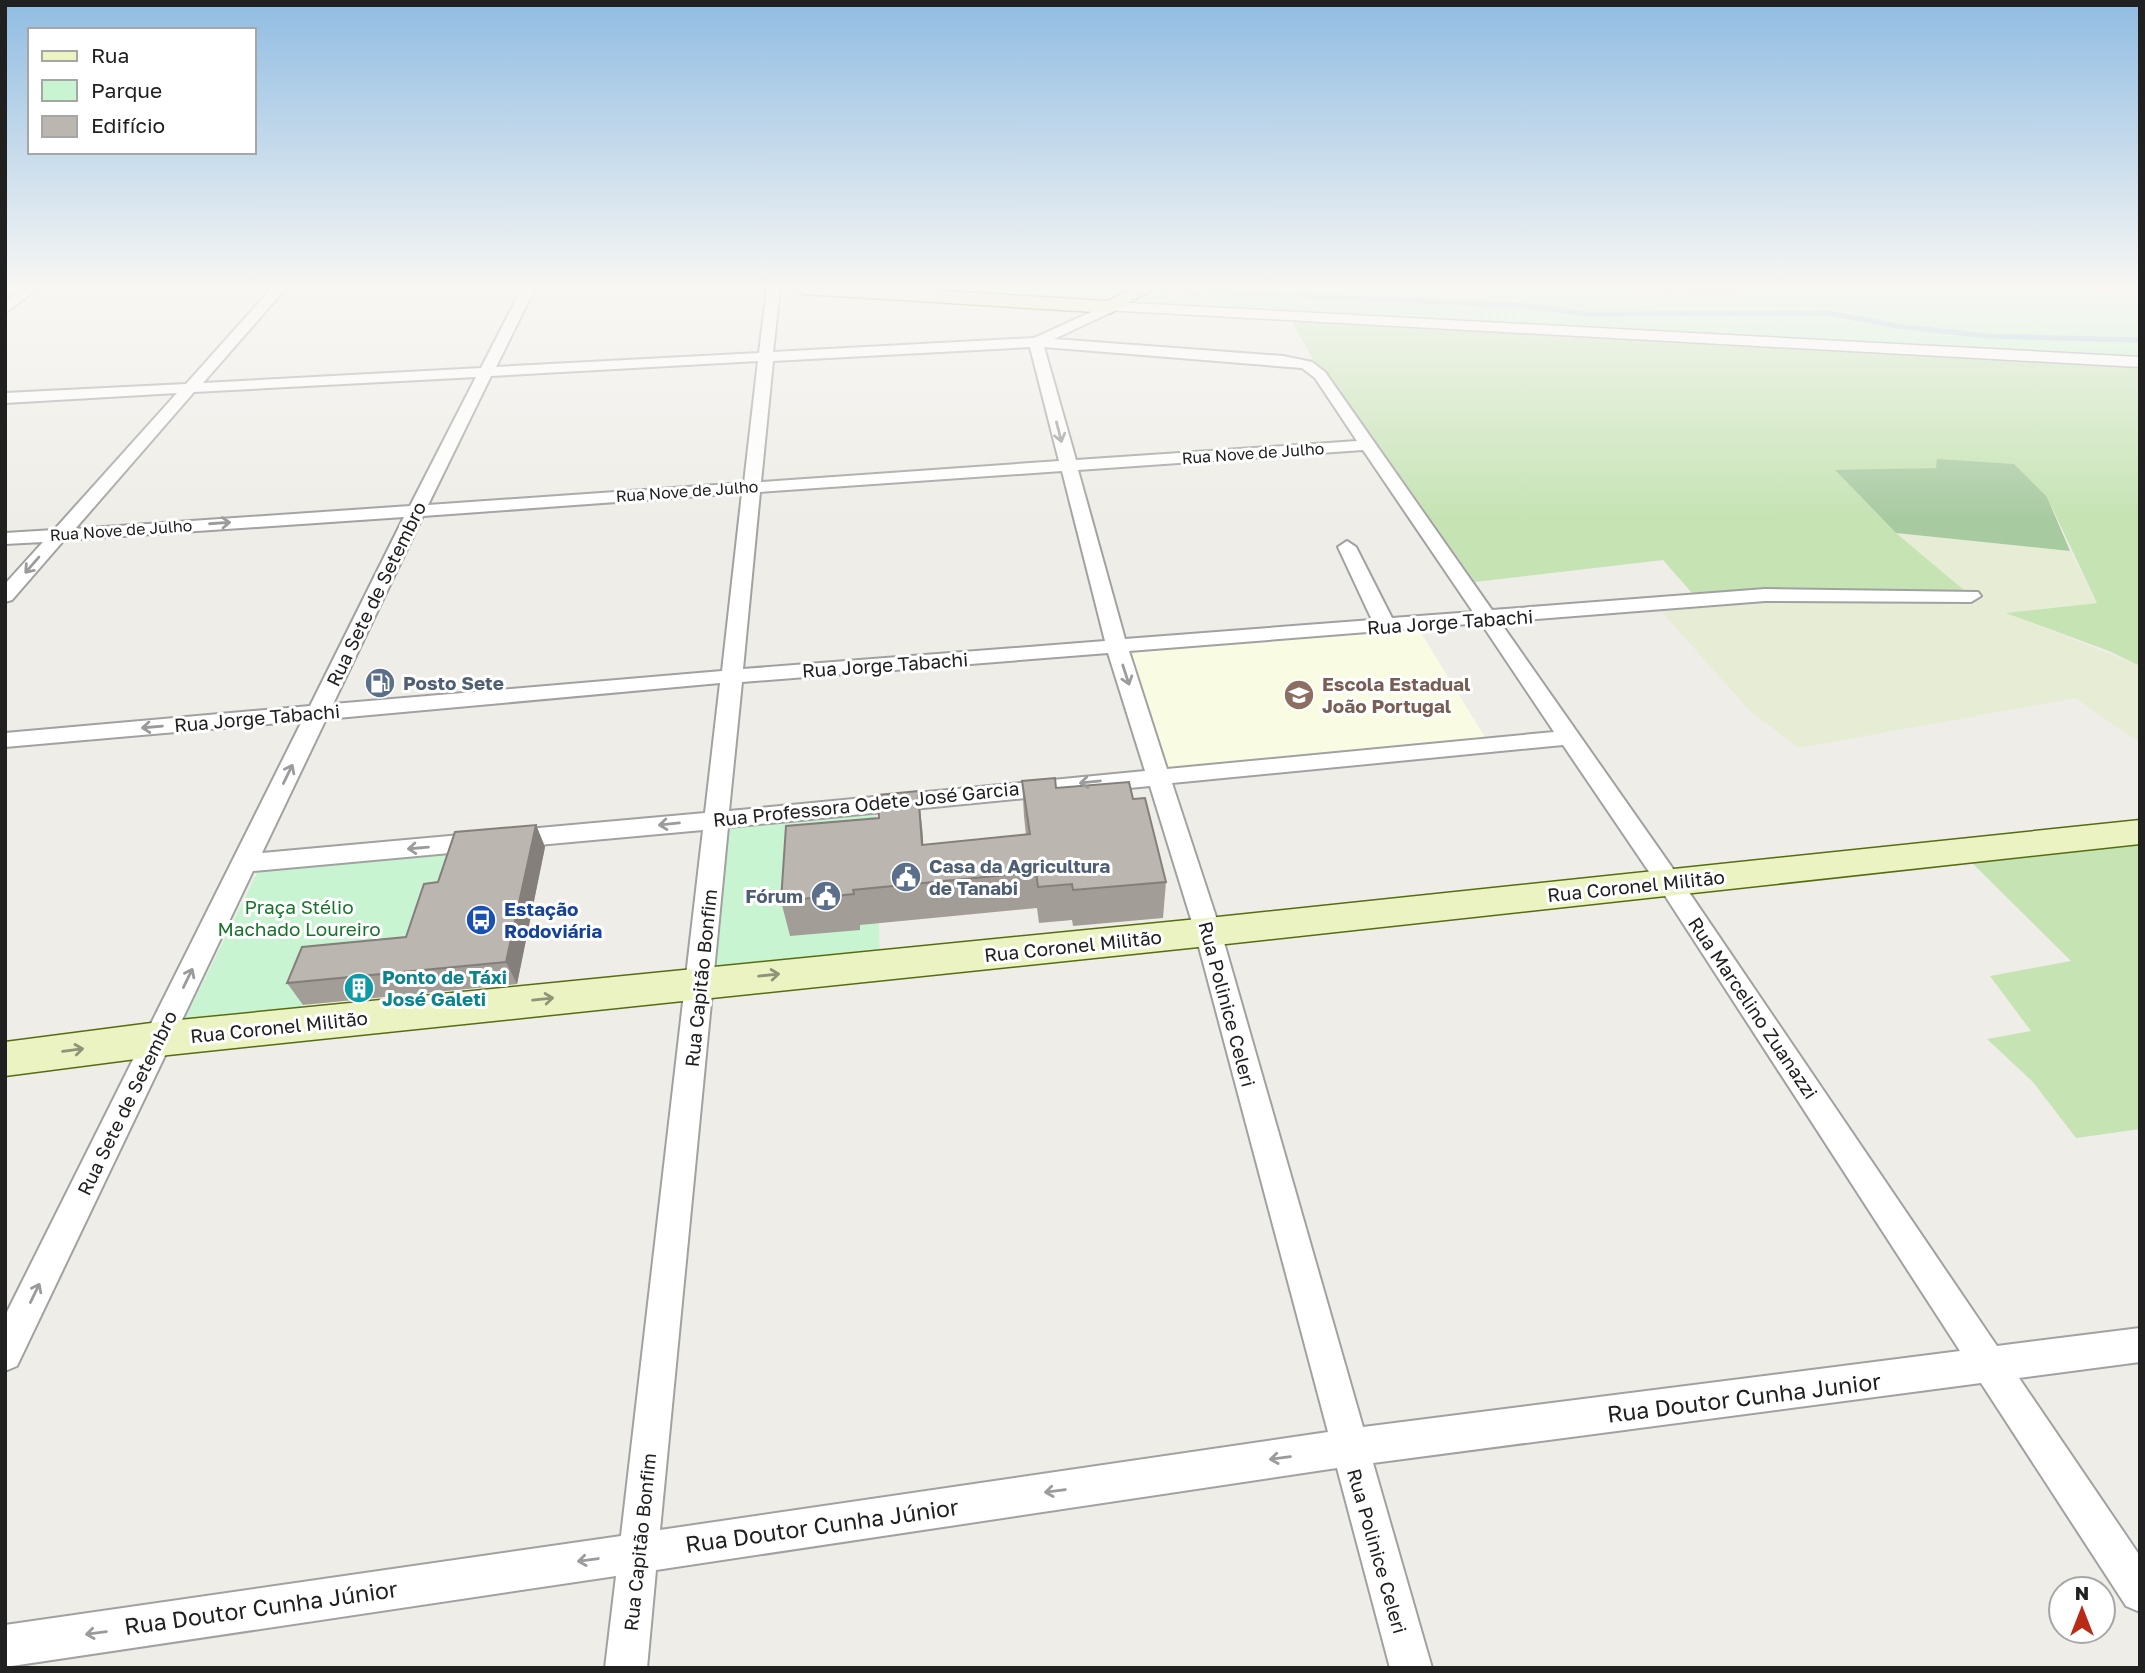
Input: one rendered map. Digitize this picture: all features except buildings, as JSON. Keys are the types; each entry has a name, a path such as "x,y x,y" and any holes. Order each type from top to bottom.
{"main road":[{"name":"Rua Coronel Militão","path":"5,1059 159,1039 1208,932 2140,832"}],"street":[{"path":"5,596 212,366"},
{"name":"Rua Sete de Setembro","path":"5,1354 417,509 489,366"},
{"path":"5,398 578,366"},
{"name":"Rua Capitão Bonfim","path":"626,1668 701,982 764,366"},
{"name":"Rua Polinice Celeri","path":"1042,366 1117,647 1208,932 1348,1448 1411,1668"},
{"name":"Rua Marcelino Zuanazzi","path":"1308,366 1320,375 1670,882 2140,1592"},
{"name":"Rua Nove de Julho","path":"5,538 1369,445"},
{"path":"1347,547 1386,627"},
{"name":"Rua Jorge Tabachi","path":"5,740 732,676 1489,619 1765,595 1971,596"},
{"name":"Rua Professora Odete José Garcia","path":"244,863 1570,737"},
{"name":"Rua Doutor Cunha Junior","path":"1348,1448 2140,1345"},
{"name":"Rua Doutor Cunha Júnior","path":"5,1646 1348,1448"}],"shaded area":[{"path":"1896,533 2070,551 2097,603 2008,613 2140,666 2140,743 2075,698 1799,748 1749,710 1656,605 1765,595 1970,595"},
{"name":"Escola Estadual João Portugal","path":"1418,628 1486,739 1162,770 1125,652"}],"green space":[{"path":"1317,366 2140,366 2140,666 2109,651 2006,613 2097,603 2047,497 1937,459 1937,468 1836,471 1896,533 1971,596 1699,601 1663,560 1475,582 1331,378"},
{"path":"1937,459 2014,464 2047,497 2070,551 1896,533 1835,470 1936,468"},
{"path":"876,806 880,962 708,980 724,820"},
{"path":"2140,837 2140,1129 2076,1138 2033,1082 1987,1039 2031,1031 1990,976 2071,961 1964,855"},
{"name":"Praça Stélio Machado Loureiro","path":"468,848 417,1006 403,1007 418,960 317,969 298,1018 179,1031 260,867"}],"place":[{"name":"Posto Sete","path":"380,683"},
{"name":"Escola Estadual João Portugal","path":"1299,695"},
{"name":"Casa da Agricultura de Tanabi","path":"906,877"},
{"name":"Fórum","path":"826,896"},
{"name":"Estação Rodoviária","path":"481,920"},
{"name":"Ponto de Táxi José Galeti","path":"359,988"}]}
